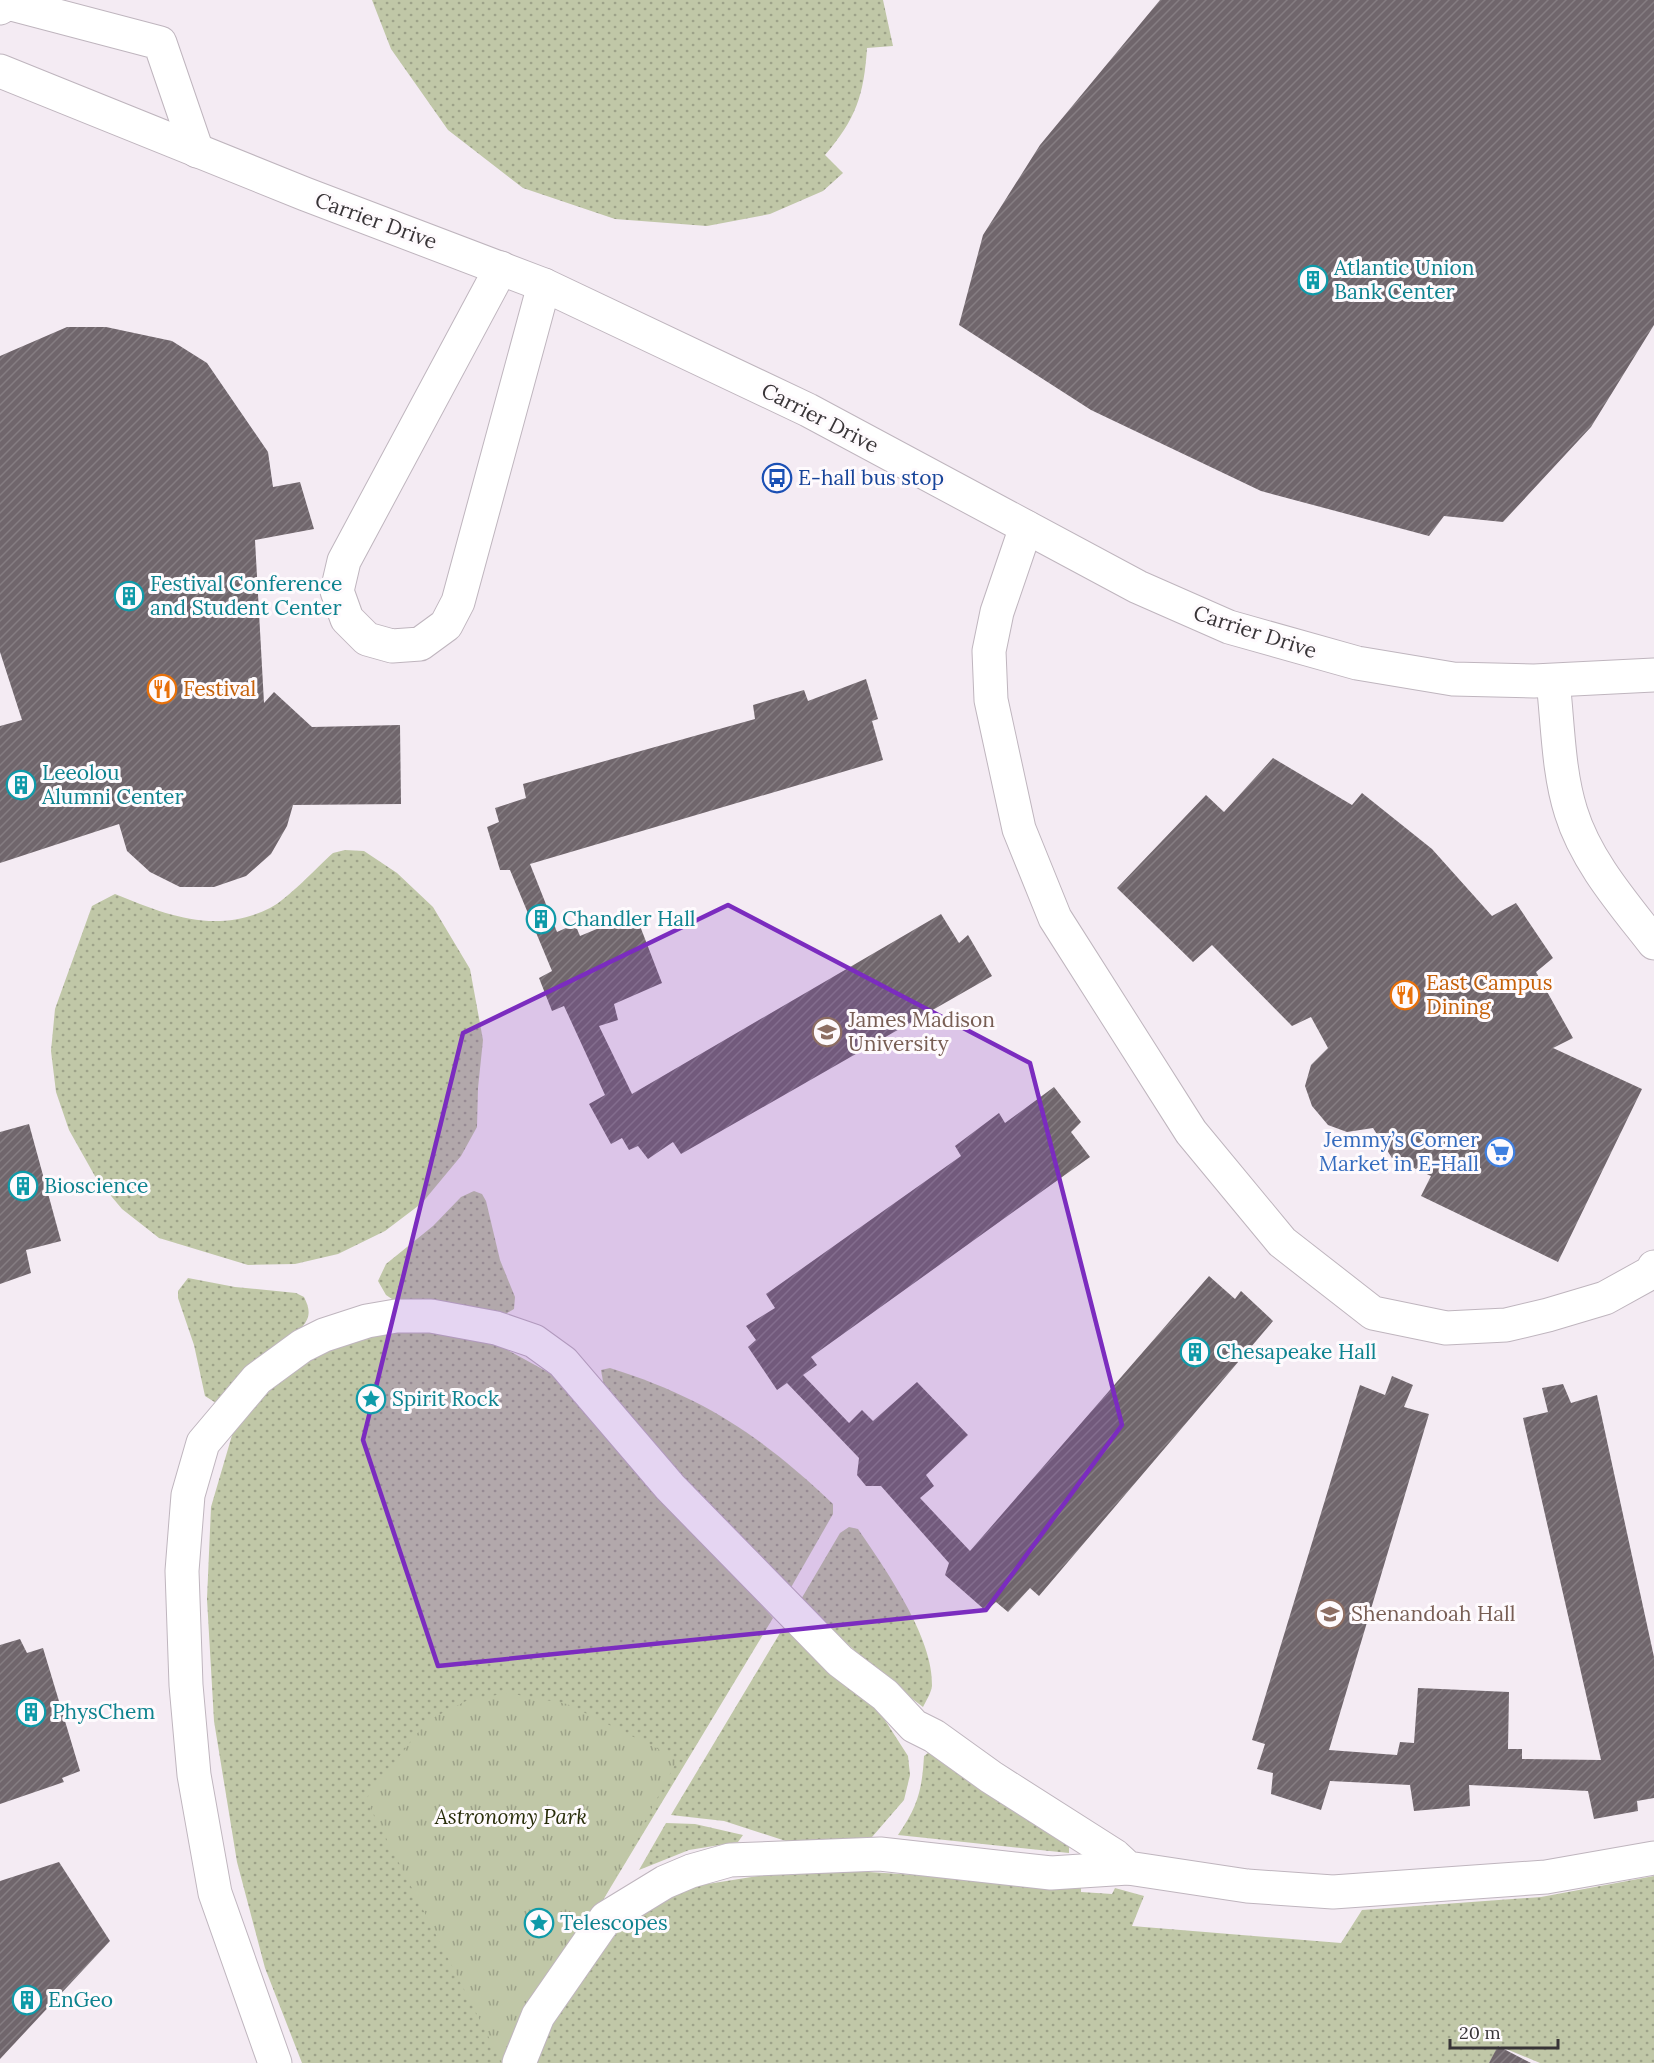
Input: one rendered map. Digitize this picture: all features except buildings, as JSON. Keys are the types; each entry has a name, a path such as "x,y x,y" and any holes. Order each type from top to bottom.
{"street":[{"path":"0,8 8,3 160,43 197,151"},
{"name":"Carrier Drive","path":"0,70 305,195 544,285 808,410 1138,587 1182,608 1277,643 1357,663 1432,676 1502,681 1553,681 1654,675"},
{"path":"501,268 344,561 337,591 348,619 367,639 392,646 420,644 446,625 458,602 544,285"},
{"path":"1026,527 997,612 989,651 991,700 1018,829 1055,918 1191,1132 1282,1242 1373,1313 1446,1328 1506,1325 1548,1315 1605,1298 1652,1272 1654,1267"},
{"path":"1553,681 1564,782 1571,813 1582,841 1654,943"},
{"path":"274,2063 215,1893 194,1775 186,1685 182,1571 188,1495 203,1443 256,1379 302,1346 324,1335 368,1321 396,1316 430,1316 495,1328 534,1341 562,1362 670,1487 840,1662 885,1695 914,1726 934,1736 991,1777 1115,1856 1128,1868"},
{"path":"519,2063 538,2016 606,1918 664,1882 691,1871 730,1860 880,1854 1051,1873 1128,1868 1247,1886 1333,1892 1546,1877 1654,1858"}],"highlighted area":[{"path":"728,905 1030,1063 1122,1425 986,1610 438,1666 363,1440 463,1033"}],"green space":[{"path":"372,0 883,0 893,46 867,48 864,79 856,106 844,130 825,155 843,173 823,191 770,214 707,226 615,219 523,188 448,130 391,49"},
{"path":"345,850 364,851 397,873 433,907 470,969 483,1040 477,1127 461,1156 422,1203 385,1231 338,1254 295,1264 248,1265 159,1238 122,1209 96,1178 69,1130 56,1092 51,1051 55,1009 92,906 115,894 153,909 191,919 211,921 250,916 277,904 333,853"},
{"path":"474,1191 482,1194 486,1201 500,1260 515,1297 514,1309 502,1316 392,1299 386,1295 378,1281 386,1264 433,1226 461,1197"},
{"path":"188,1278 235,1287 296,1293 304,1297 308,1309 307,1320 302,1327 252,1367 216,1403 205,1396 194,1345 178,1298 178,1291"},
{"path":"438,1330 495,1343 555,1376 773,1618 603,1900 549,1970 521,2015 504,2063 302,2063 265,1968 237,1862 214,1721 207,1599 211,1507 235,1425 291,1370 333,1342 385,1331"},
{"path":"610,1368 674,1392 730,1422 782,1459 833,1504 833,1514 789,1591 710,1512 604,1387 601,1370"},
{"path":"849,1527 858,1529 906,1604 916,1625 925,1647 932,1686 923,1707 886,1679 800,1601 840,1533"},
{"path":"783,1628 881,1714 908,1756 910,1775 904,1800 872,1837 792,1843 724,1821 671,1815"},
{"name":"Astronomy Park","path":"508,1693 567,1704 678,1759 603,1900 549,1970 521,2015 502,2063 366,1799 427,1721 468,1700"},
{"path":"933,1753 1064,1842 1069,1847 1069,1853 898,1835 918,1797 924,1756"},
{"path":"666,1823 695,1824 743,1835 738,1842 689,1850 639,1870"},
{"path":"808,1868 1081,1886 1081,1892 1112,1894 1115,1888 1144,1896 1132,1926 1341,1943 1362,1910 1541,1897 1654,1876 1654,2063 1540,2063 1499,2046 1489,2063 535,2063 557,2013 625,1922 689,1887"}],"place":[{"name":"Atlantic Union Bank Center","path":"1313,280"},
{"name":"E-hall bus stop","path":"777,478"},
{"name":"Festival Conference and Student Center","path":"129,596"},
{"name":"Festival","path":"162,689"},
{"name":"Leeolou Alumni Center","path":"21,785"},
{"name":"Chandler Hall","path":"541,919"},
{"name":"East Campus Dining","path":"1405,995"},
{"name":"James Madison University","path":"827,1032"},
{"name":"Jemmy’s Corner Market in E-Hall","path":"1500,1152"},
{"name":"Bioscience","path":"23,1186"},
{"name":"Chesapeake Hall","path":"1195,1352"},
{"name":"Spirit Rock","path":"371,1399"},
{"name":"Shenandoah Hall","path":"1330,1614"},
{"name":"PhysChem","path":"31,1712"},
{"name":"Telescopes","path":"539,1923"},
{"name":"EnGeo","path":"27,2000"}]}
